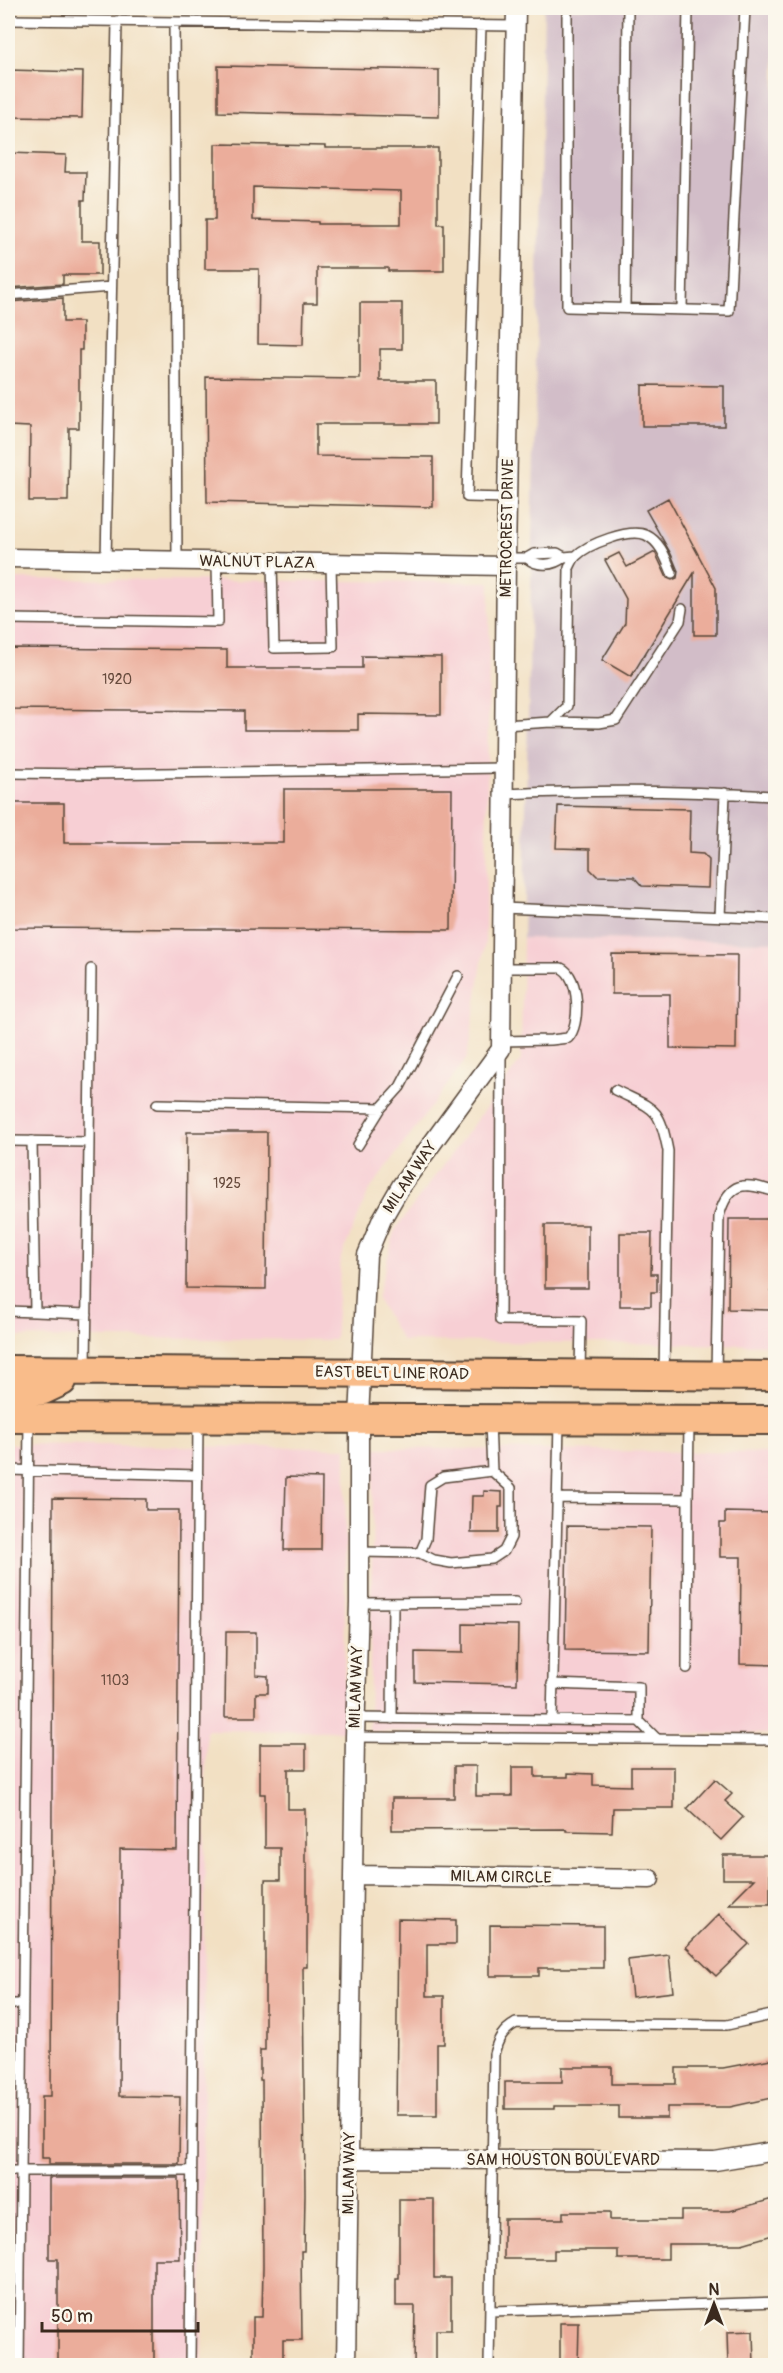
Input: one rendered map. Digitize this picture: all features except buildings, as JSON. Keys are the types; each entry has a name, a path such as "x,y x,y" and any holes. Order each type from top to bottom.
{"main road":[{"name":"EAST BELT LINE ROAD","path":"8,1370 776,1376"},
{"path":"8,1391 43,1390 86,1371"},
{"path":"18,1418 776,1420"}],"street":[{"name":"METROCREST DRIVE","path":"501,1045 515,17"},
{"name":"WALNUT PLAZA","path":"8,558 331,564 506,562"},
{"name":"MILAM WAY","path":"346,2366 355,1718 359,1603 359,1418 367,1255 382,1220 401,1186 501,1045"},
{"name":"MILAM CIRCLE","path":"353,1875 650,1879"},
{"name":"SAM HOUSTON BOULEVARD","path":"349,2160 715,2160 776,2151"}],"lane":[{"path":"567,8 567,307 729,310 745,8"},
{"path":"625,308 627,8"},
{"path":"682,309 688,8"},
{"path":"8,20 482,25 515,17"},
{"path":"106,560 117,21"},
{"path":"174,22 177,561"},
{"path":"482,25 467,497 507,498"},
{"path":"8,295 111,287"},
{"path":"506,562 527,558 534,554 557,553 564,557 575,556 592,545 626,534 646,535 660,546 672,573"},
{"path":"551,722 567,706 569,568 575,556"},
{"path":"8,619 218,622 217,561"},
{"path":"272,562 274,648 333,647 331,564"},
{"path":"504,725 551,722 600,723 616,720 680,621 682,609"},
{"path":"8,773 91,774 504,768"},
{"path":"503,794 568,791 725,793 772,796 776,799"},
{"path":"720,917 725,793"},
{"path":"502,908 776,919"},
{"path":"502,968 561,968 567,970 572,977 576,992 574,1029 568,1038 501,1045 500,1320 581,1321 580,1374"},
{"path":"86,1371 91,969"},
{"path":"358,1145 381,1108 400,1087 458,976"},
{"path":"615,1090 654,1110 663,1123 668,1151 664,1375"},
{"path":"157,1104 381,1108"},
{"path":"8,1141 89,1142"},
{"path":"32,1141 35,1312"},
{"path":"716,1376 719,1216 724,1198 736,1188 753,1185 776,1192"},
{"path":"8,1311 87,1314"},
{"path":"18,1418 28,1471 19,2366"},
{"path":"190,2366 198,1419"},
{"path":"490,1419 492,1472"},
{"path":"552,1720 559,1419"},
{"path":"687,1668 689,1420"},
{"path":"8,1470 198,1475"},
{"path":"359,1552 420,1553 434,1560 451,1563 492,1559 504,1551 511,1537 511,1488 492,1472 443,1477 430,1485 426,1539 420,1553"},
{"path":"557,1498 687,1499"},
{"path":"392,1719 393,1602"},
{"path":"359,1603 515,1602"},
{"path":"552,1684 639,1687 639,1721"},
{"path":"355,1718 639,1721 657,1739"},
{"path":"355,1737 776,1740"},
{"path":"8,2004 23,2004"},
{"path":"489,2366 494,2054 498,2039 505,2029 516,2023 727,2025 776,2014"},
{"path":"8,2171 191,2171"},
{"path":"490,2311 776,2302"},
{"path":"8,2337 19,2337"}],"shaded area":[{"path":"544,8 775,8 775,942 523,938"},
{"path":"8,579 490,582 485,943 467,1058 369,1191 341,1257 335,1340 8,1337"},
{"path":"523,938 775,942 775,1345 402,1341 377,1299 395,1230 521,1060"},
{"path":"8,1444 346,1448 344,1731 206,1730 202,2365 8,2366"},
{"path":"374,1448 775,1453 775,1734 369,1731"}]}
